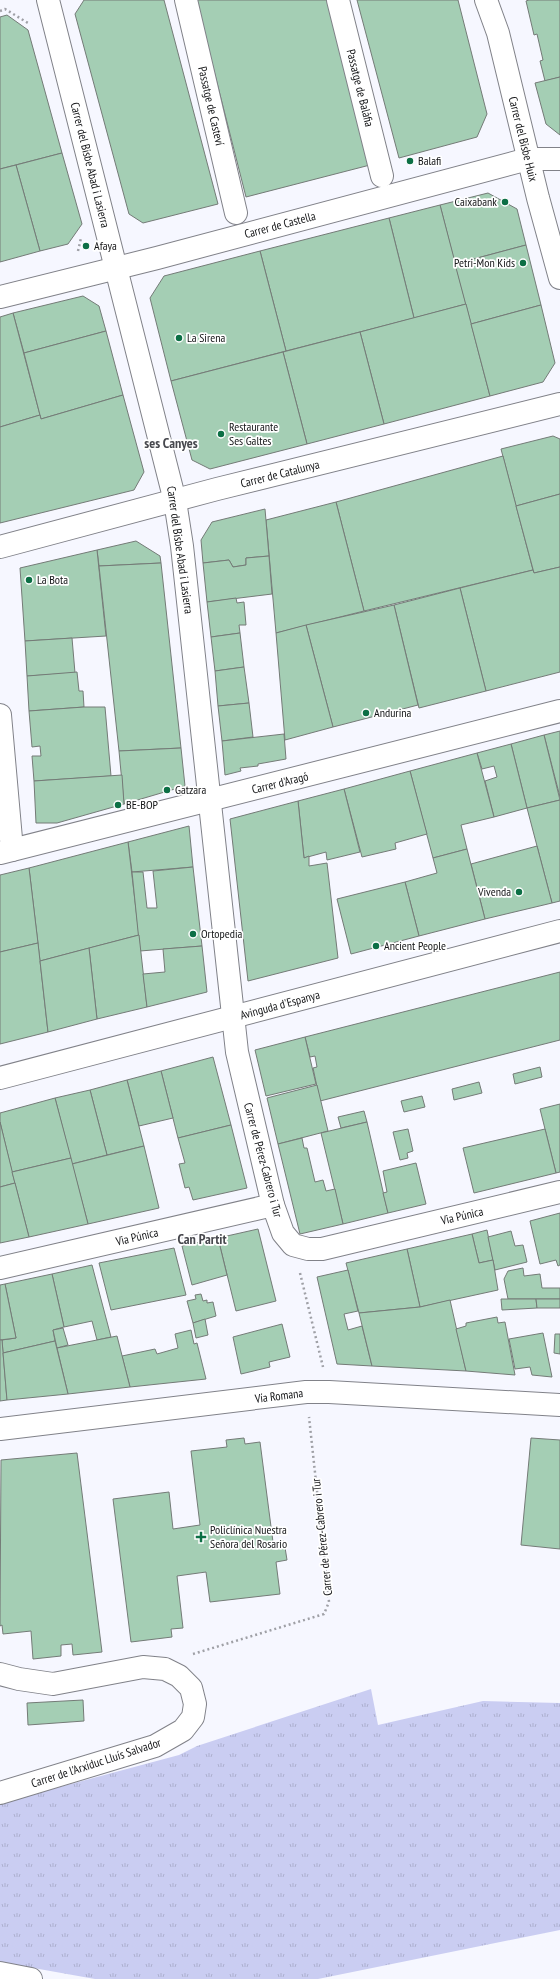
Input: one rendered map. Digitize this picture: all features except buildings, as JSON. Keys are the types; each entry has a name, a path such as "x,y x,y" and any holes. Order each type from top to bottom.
{"street":[{"name":"Carrer del Bisbe Abad i Lasierra","path":"48,0 175,501 182,546 234,1017"},
{"name":"Passatge de Casteví","path":"186,0 236,213"},
{"name":"Passatge de Balàfia","path":"338,0 382,176"},
{"name":"Carrer del Bisbe Huix","path":"486,0 498,33 528,159 560,278"},
{"name":"Carrer de Castella","path":"0,297 116,268 528,159 560,159"},
{"name":"Carrer de Catalunya","path":"0,547 175,501 560,404"},
{"name":"Carrer d'Aragó","path":"6,851 210,801 560,711"},
{"path":"0,715 6,851"},
{"name":"Avinguda d'Espanya","path":"0,1078 560,931"},
{"name":"Carrer de Pérez-Cabrero i Tur","path":"234,1017 240,1070 273,1205 283,1233 293,1245"},
{"name":"Via Púnica","path":"293,1245 308,1249 322,1249 560,1192"},
{"name":"Via Púnica","path":"0,1268 273,1205"},
{"name":"Vía Romana","path":"0,1429 306,1392 560,1405"},
{"name":"Carrer de l'Arxiduc Lluís Salvador","path":"0,1674 19,1679 54,1684 143,1667 164,1669 179,1676 191,1688 195,1704 193,1717 183,1730 155,1746 0,1793"},
{"path":"0,1973 31,1979"}],"path":[{"path":"0,11 5,10 32,25"},
{"path":"70,254 78,252 83,232"},
{"path":"293,1245 329,1392"},
{"name":"Carrer de Pérez-Cabrero i Tur","path":"179,1676 192,1654 324,1614 327,1608 329,1602 306,1392"}],"green space":[{"path":"371,1689 378,1725 483,1701 560,1703 560,1930 318,1979 95,1979 0,1962 0,1803 179,1755 197,1746"}],"place":[{"name":"Balafi","path":"410,161"},
{"name":"Caixabank","path":"505,202"},
{"name":"Afaya","path":"86,246"},
{"name":"Petri-Mon Kids","path":"523,263"},
{"name":"La Sirena","path":"179,338"},
{"name":"Restaurante Ses Galtes","path":"221,434"},
{"name":"La Bota","path":"29,580"},
{"name":"Andurina","path":"366,713"},
{"name":"Gatzara","path":"167,790"},
{"name":"BE-BOP","path":"118,805"},
{"name":"Vivenda","path":"519,892"},
{"name":"Ortopedia","path":"193,934"},
{"name":"Ancient People","path":"376,946"},
{"name":"Policlínica Nuestra Señora del Rosario","path":"201,1537"}],"district":[{"name":"ses Canyes","path":"171,443"},
{"name":"Can Partit","path":"202,1239"}]}
